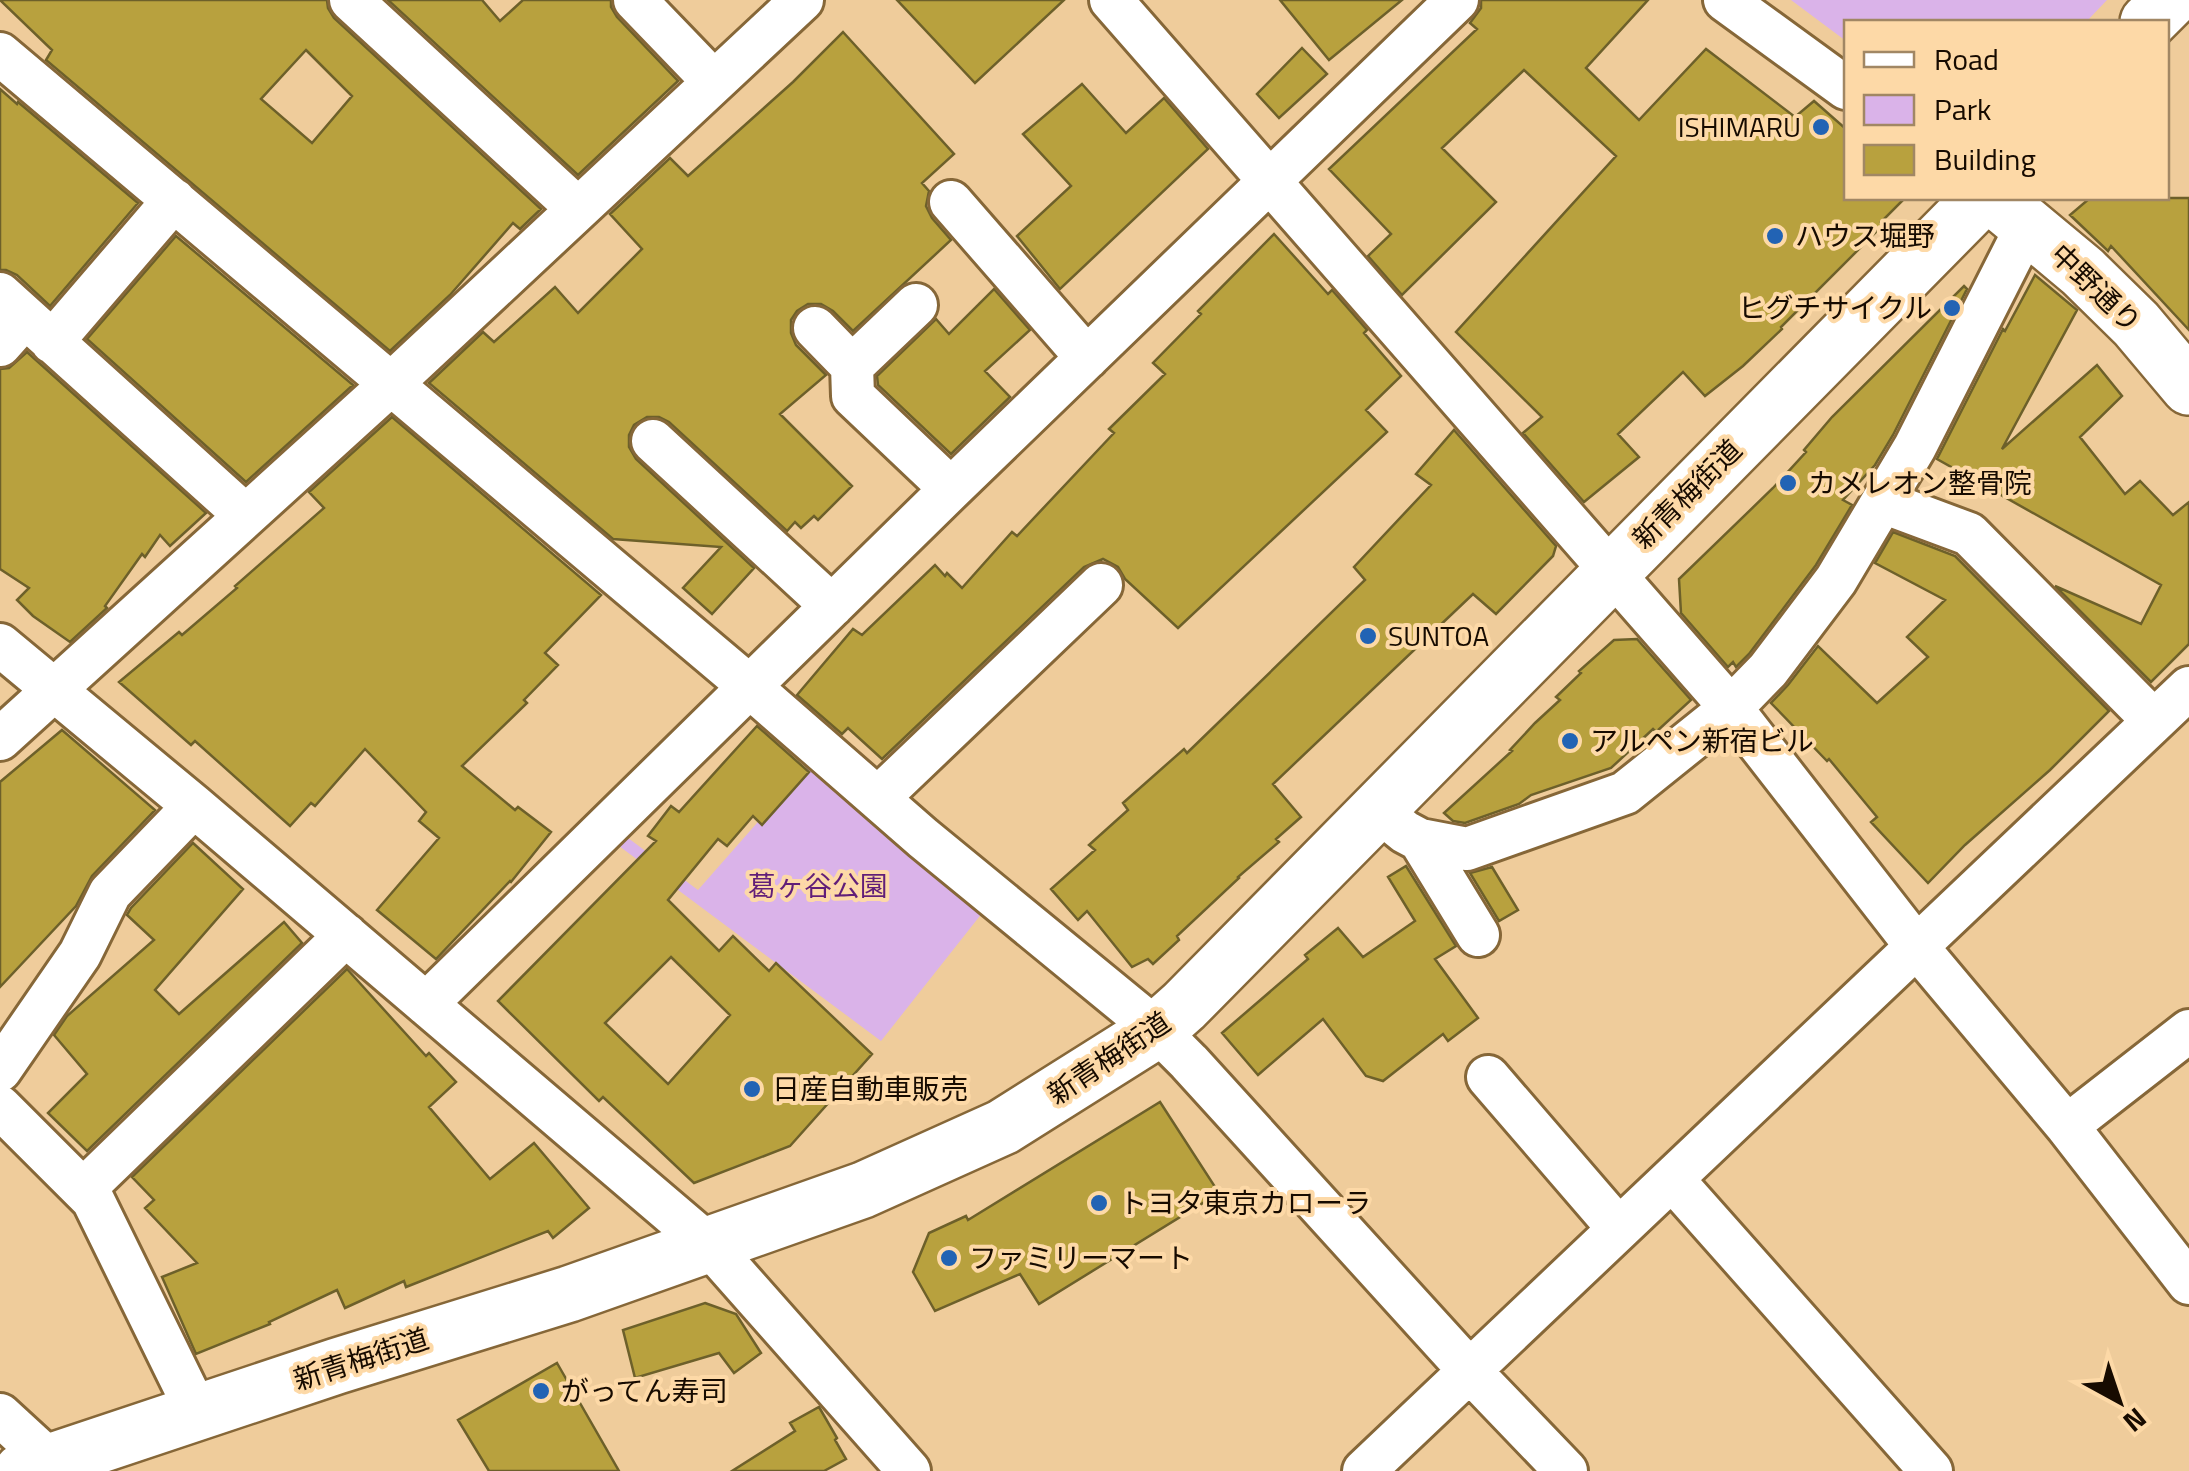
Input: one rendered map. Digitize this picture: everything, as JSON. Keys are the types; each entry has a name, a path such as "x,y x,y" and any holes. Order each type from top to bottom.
{"main road":[{"path":"2150,20 2170,0"},
{"name":"新青梅街道","path":"45,1468 197,1412 568,1294 863,1190 1004,1127 1157,1030 1399,826 1612,571 1978,200"},
{"name":"中野通り","path":"2011,211 2083,272 2136,324 2189,387"}],"street":[{"path":"350,0 578,209"},
{"path":"635,0 714,82"},
{"path":"0,739 391,384 802,0"},
{"path":"1111,0 1731,708 1917,947 2067,1126 2189,1283"},
{"path":"426,1004 1457,0"},
{"path":"1725,0 1844,87"},
{"path":"0,54 1157,1030 1566,1471"},
{"path":"174,200 19,324 246,515"},
{"path":"951,202 1087,358"},
{"path":"1399,826 1467,849 1625,794 1731,708 1768,670 1836,580 1915,447 2011,211"},
{"path":"852,366 916,305"},
{"path":"815,328 852,366 854,396 951,489"},
{"path":"653,442 832,606"},
{"path":"1883,502 1969,534 2153,720"},
{"path":"878,798 1101,585"},
{"path":"0,645 710,1246 909,1471"},
{"path":"1364,1471 2189,688"},
{"path":"0,1070 80,954 110,894 194,806"},
{"path":"1399,826 1478,935"},
{"path":"83,1190 346,935"},
{"path":"2067,1126 2189,1031"},
{"path":"1488,1077 1619,1229"},
{"path":"0,1107 92,1200 197,1412"},
{"path":"1672,1179 1931,1471"},
{"path":"0,1416 45,1468"}],"green space":[{"path":"1791,0 2107,0 2088,20 1844,20 1844,40"},
{"name":"葛ヶ谷公園","path":"809,764 983,912 881,1041 615,843 624,835 698,890"}],"building":[{"path":"0,0 327,0 334,18 541,209 520,229 513,223 450,295 390,351 46,60 52,50","holes":["306,50 352,96 312,143 261,99"]},
{"path":"388,0 482,0 500,21 523,0 611,0 617,17 678,81 578,175"},
{"path":"897,0 1064,0 975,83"},
{"path":"1280,0 1402,0 1329,60"},
{"path":"1481,0 1648,0 1586,68 1639,120 1706,49 1795,117 1814,101 1844,127 1844,200 1903,200 1782,329 1705,396 1683,372 1618,434 1639,457 1584,502 1523,433 1542,417 1456,332 1616,156 1524,70 1442,148 1496,202 1402,295 1368,256 1391,234 1329,169 1477,29 1470,23 1481,8"},
{"path":"843,32 954,154 922,183 929,191 926,206 932,218 951,240 853,331 821,304 808,304 791,320 796,345 826,375 780,414 852,486 818,520 814,516 801,528 795,522 787,531 669,422 647,417 634,425 629,447 636,459 754,568 712,614 683,588 721,547 613,539 429,383 483,332 494,342 555,287 578,313 642,249 610,214 670,158 688,176"},
{"path":"1302,48 1327,74 1279,118 1257,94"},
{"path":"1082,84 1126,133 1164,98 1208,149 1060,289 1017,236 1071,186 1023,134"},
{"path":"0,89 138,203 50,306 17,275 0,270"},
{"path":"2189,198 2189,330 2111,246 2108,251 2070,215 2088,200"},
{"path":"1274,234 1328,294 1332,290 1401,376 1366,410 1387,432 1178,628 1125,579 1118,567 1103,559 1084,567 882,759 848,728 842,734 797,695 853,629 862,635 935,565 962,588 1012,532 1017,536 1114,433 1109,429 1165,374 1153,363"},
{"path":"176,236 353,385 246,482 87,339"},
{"path":"2035,275 2077,310 2002,449 2097,365 2122,396 2080,437 2125,494 2140,481 2173,515 2189,502 2189,644 2151,682 2055,586 2141,624 2161,585 1937,459"},
{"path":"1964,286 1967,289 1893,435 1875,465 1843,500 1852,505 1816,565 1749,654 1736,667 1733,662 1728,667 1681,613 1679,579 1773,488 1832,417"},
{"path":"994,289 1030,330 985,371 1010,397 951,454 878,385 877,376 936,319 949,334"},
{"path":"27,352 206,513 170,546 160,535 145,557 142,554 107,608 70,642 17,600 29,588 0,569 0,369 9,368"},
{"path":"392,417 601,595 545,653 558,665 524,700 527,703 462,766 515,810 518,807 551,832 511,882 436,959 377,910 439,838 419,821 426,812 365,749 315,806 311,803 290,826 195,741 191,745 119,682 179,632 182,635 324,508 309,492"},
{"path":"1454,430 1556,546 1553,556 1496,614 1473,594 1273,784 1301,817 1153,964 1148,959 1132,967 1087,911 1078,920 1051,889 1095,850 1089,845 1128,810 1123,803 1184,749 1187,753 1365,580 1354,567 1431,485 1416,474"},
{"path":"1893,532 1955,556 2109,711 1928,883 1871,822 1877,817 1829,759 1771,703 1818,646 1877,703 1928,657 1907,637 1945,600 1875,563"},
{"path":"1637,639 1691,700 1656,732 1653,729 1611,768 1531,795 1519,804 1465,823 1453,821 1444,813 1512,751 1560,700 1556,697 1579,671 1614,640"},
{"path":"757,726 809,772 762,825 753,816 727,846 718,839 668,900 719,951 733,936 769,971 776,963 872,1054 790,1146 694,1183 603,1097 599,1101 498,1001 656,841 648,836 671,806 679,812","holes":["671,957 730,1015 668,1084 605,1023"]},
{"path":"62,730 155,810 92,876 76,906 0,987 0,782"},
{"path":"193,843 243,889 155,990 179,1014 284,922 302,943 87,1151 48,1113 87,1074 54,1035 67,1016 154,940 127,915"},
{"path":"1406,866 1456,946 1435,959 1478,1018 1448,1041 1443,1034 1383,1081 1366,1076 1323,1019 1258,1075 1222,1033 1338,928 1363,957 1415,921 1388,877"},
{"path":"1492,867 1518,910 1499,921 1470,873"},
{"path":"347,969 426,1056 429,1053 456,1082 429,1107 490,1179 534,1143 589,1208 553,1238 548,1231 406,1287 404,1281 345,1308 337,1290 270,1324 196,1354 162,1277 197,1263 145,1208 154,1200 132,1177"},
{"name":"トヨタ東京カローラ","path":"1160,1102 1219,1193 1039,1304 1020,1274 935,1311 913,1272 929,1233 966,1216 968,1220"},
{"path":"705,1303 736,1314 761,1353 734,1373 719,1353 635,1378 623,1330"},
{"name":"がってん寿司","path":"557,1363 619,1471 489,1471 458,1420"},
{"path":"819,1407 846,1459 824,1471 732,1471 795,1431 790,1423"}],"place":[{"name":"ISHIMARU","path":"1821,127"},
{"name":"ハウス堀野","path":"1775,236"},
{"name":"ヒグチサイクル","path":"1952,308"},
{"name":"カメレオン整骨院","path":"1788,483"},
{"name":"SUNTOA","path":"1368,636"},
{"name":"アルペン新宿ビル","path":"1570,741"},
{"name":"日産自動車販売","path":"752,1089"},
{"name":"トヨタ東京カローラ","path":"1099,1203"},
{"name":"ファミリーマート","path":"949,1258"},
{"name":"がってん寿司","path":"541,1391"}]}
